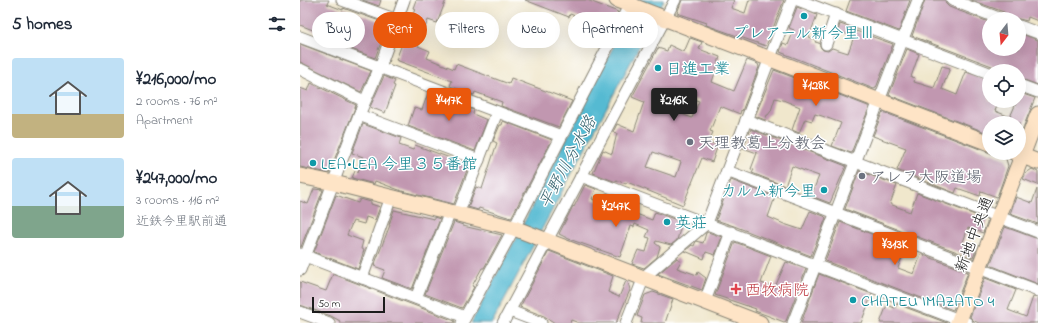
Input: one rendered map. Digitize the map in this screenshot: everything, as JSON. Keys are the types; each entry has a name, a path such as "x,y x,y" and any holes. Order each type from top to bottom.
{"street":[{"path":"342,0 375,12"},
{"path":"400,12 404,0"},
{"path":"503,323 675,0"},
{"path":"626,323 644,277 707,223 792,0"},
{"path":"798,0 982,70"},
{"path":"793,323 836,214 878,100 918,0"},
{"path":"952,0 983,12"},
{"path":"303,255 416,298 463,320 514,228 561,136 626,2 665,19 982,140"},
{"path":"826,44 836,14"},
{"path":"1026,29 1038,33"},
{"path":"300,37 561,136"},
{"path":"300,270 303,255 334,183 364,101 380,67 387,48"},
{"path":"300,69 364,101"},
{"path":"1026,88 1038,92"},
{"path":"416,298 479,160 497,112"},
{"name":"新地中央通","path":"1026,138 1038,114"},
{"path":"359,115 479,160"},
{"path":"746,120 1038,232"},
{"path":"1026,157 1038,162"},
{"name":"新地中央通","path":"961,322 979,268 999,217 1016,160"},
{"path":"727,171 1038,291"},
{"path":"300,176 392,197 514,228 760,323"},
{"path":"581,176 731,232 961,322"},
{"path":"362,278 392,197"},
{"path":"705,301 731,232"},
{"path":"510,311 541,323"},
{"path":"300,312 329,323"}],"water":[{"name":"平野川分水路","path":"637,0 664,0 658,12 631,12"},
{"name":"平野川分水路","path":"613,48 638,48 492,323 471,323"}],"building":[{"path":"300,0 329,0 327,4 343,10 343,8 354,12 312,12 312,30 300,25"},
{"path":"362,0 381,0 379,6"},
{"path":"416,0 446,0 441,12 435,12 435,22 428,20 427,23 427,12 414,12 415,9 413,8"},
{"path":"525,0 587,0 618,12 568,12 568,17 560,14 560,12 556,12"},
{"path":"682,0 734,0 731,8 745,13 749,0 784,0 766,46 677,13"},
{"path":"850,0 910,0 899,31 846,11"},
{"path":"925,0 945,0 949,7 982,19 982,56 1026,56 1026,36 1038,40 1038,85 1026,81 1026,64 987,64 912,36"},
{"path":"971,0 1038,0 1038,21 1028,17 1026,21 1026,12 1004,12"},
{"path":"797,7 817,15 809,37 816,40 815,42 819,43 823,50 828,51 832,48 848,53 856,31 893,44 876,88 874,89 780,52 783,43 788,45 794,30 789,28"},
{"path":"365,16 373,19 373,48 379,48 375,58 348,48 365,48"},
{"path":"840,24 855,29 852,36 838,31"},
{"path":"690,38 702,42 699,49 720,57 712,82 734,91 747,60 758,64 759,67 740,114 720,106 710,131 713,132 709,142 718,145 712,162 702,158 683,205 627,182 626,184 616,180 616,182 593,173 603,150 612,154 617,133 613,132 617,124 634,131 644,102 632,97 658,48 667,51 669,45 684,52","holes":["677,94 699,101 692,118 671,110","653,152 681,162 676,177 647,167"]},
{"path":"300,44 371,71 361,92 300,62"},
{"path":"400,48 423,48 430,51 427,58 454,69 456,64 509,84 511,78 572,101 559,127 501,106 502,102 475,92 474,95 450,86 452,81 396,60"},
{"path":"907,49 919,54 911,77 915,78 914,82 934,88 942,66 950,68 942,89 957,95 966,72 982,78 982,108 996,108 995,111 1008,116 982,116 982,131 889,95"},
{"path":"774,70 868,106 869,108 851,153 832,146 841,123 815,114 812,121 805,119 799,133 792,130 800,107 783,100 775,98 771,111 765,120 755,116"},
{"path":"384,76 395,81 393,85 395,86 385,113 370,107"},
{"path":"311,83 356,105 329,173 300,167 300,88 308,91"},
{"path":"428,93 474,110 473,114 487,120 475,151 408,126 414,108 422,110"},
{"path":"1026,95 1035,98 1026,120 1026,116 1010,116 1014,108 1026,108"},
{"path":"883,112 982,150 982,160 1006,160 1008,166 997,197 981,191 980,196 957,188 955,193 897,170 906,148 873,136"},
{"path":"503,121 552,140 511,218 479,208 478,210 468,207 476,187 482,189 497,143 493,141"},
{"path":"363,124 401,138 399,145 413,150 415,145 469,165 454,204 402,191 375,181 374,184 352,178 355,171 358,172 363,157 352,153"},
{"path":"751,129 846,166 830,203 811,196 819,176 792,166 785,186 752,173 754,170 751,169 757,153 743,148"},
{"path":"1032,169 1038,172 1038,185 1023,179 1026,173"},
{"path":"859,171 897,185 890,204 910,212 917,193 988,220 983,233 968,228 962,245 976,250 973,258 845,209"},
{"path":"731,180 775,197 768,217 784,224 802,230 810,211 824,216 826,218 811,256 716,220"},
{"path":"585,185 596,189 592,199 617,209 618,207 652,220 655,212 682,222 677,240 671,245 656,241 655,243 660,247 657,257 644,268 632,264 638,250 646,252 650,238 646,237 649,230 635,224 634,227 631,226 620,257 559,234"},
{"path":"314,189 323,190 300,247 300,201 308,204"},
{"path":"1037,189 1038,224 1010,214 1016,197 1032,203"},
{"path":"336,195 358,203 360,199 371,202 371,204 380,207 375,220 366,217 364,224 353,221 347,235 363,241 361,249 364,250 358,269 314,252"},
{"path":"394,210 440,219 412,289 382,278 385,270 374,266 390,225"},
{"path":"454,222 463,226 502,235 484,268 482,268 472,286 474,287 462,308 425,294"},
{"path":"840,222 906,247 898,268 914,274 921,254 968,272 953,310 825,261"},
{"path":"1005,227 1038,239 1038,284 990,265"},
{"path":"708,232 722,237 715,255 706,252 704,259 685,251 692,245 694,246 696,241 703,243 706,233"},
{"path":"735,242 771,256 761,283 775,287 786,262 806,269 786,321 784,322 755,311 756,309 715,295"},
{"path":"549,251 613,276 608,292 619,297 626,281 628,282 630,290 616,323 579,323 571,320 570,323 555,323 544,316 520,307"},
{"path":"677,258 681,261 677,268 697,275 698,272 706,278 702,290 658,274"},
{"path":"333,274 455,321 454,323 339,323 340,321 331,316 300,305 300,282 326,291"},
{"path":"819,274 872,294 861,323 801,323"},
{"path":"985,278 1016,290 1008,310 1026,317 1033,297 1038,298 1038,323 979,323 974,321 970,317"},
{"path":"653,292 673,299 665,323 641,323 642,318 637,316 645,295"},
{"path":"897,304 947,323 880,323 887,305 895,308"}],"place":[{"name":"プレアール新今里Ⅲ","path":"804,16"},
{"name":"日進工業","path":"658,68"},
{"name":"天理教葛上分教会","path":"690,142"},
{"name":"LEA•LEA 今里３５番館","path":"313,163"},
{"name":"アレフ大阪道場","path":"862,176"},
{"name":"カルム新今里","path":"824,190"},
{"name":"英荘","path":"667,222"},
{"name":"西牧病院","path":"736,289"},
{"name":"CHATEU IMAZATO 4","path":"853,300"}]}
